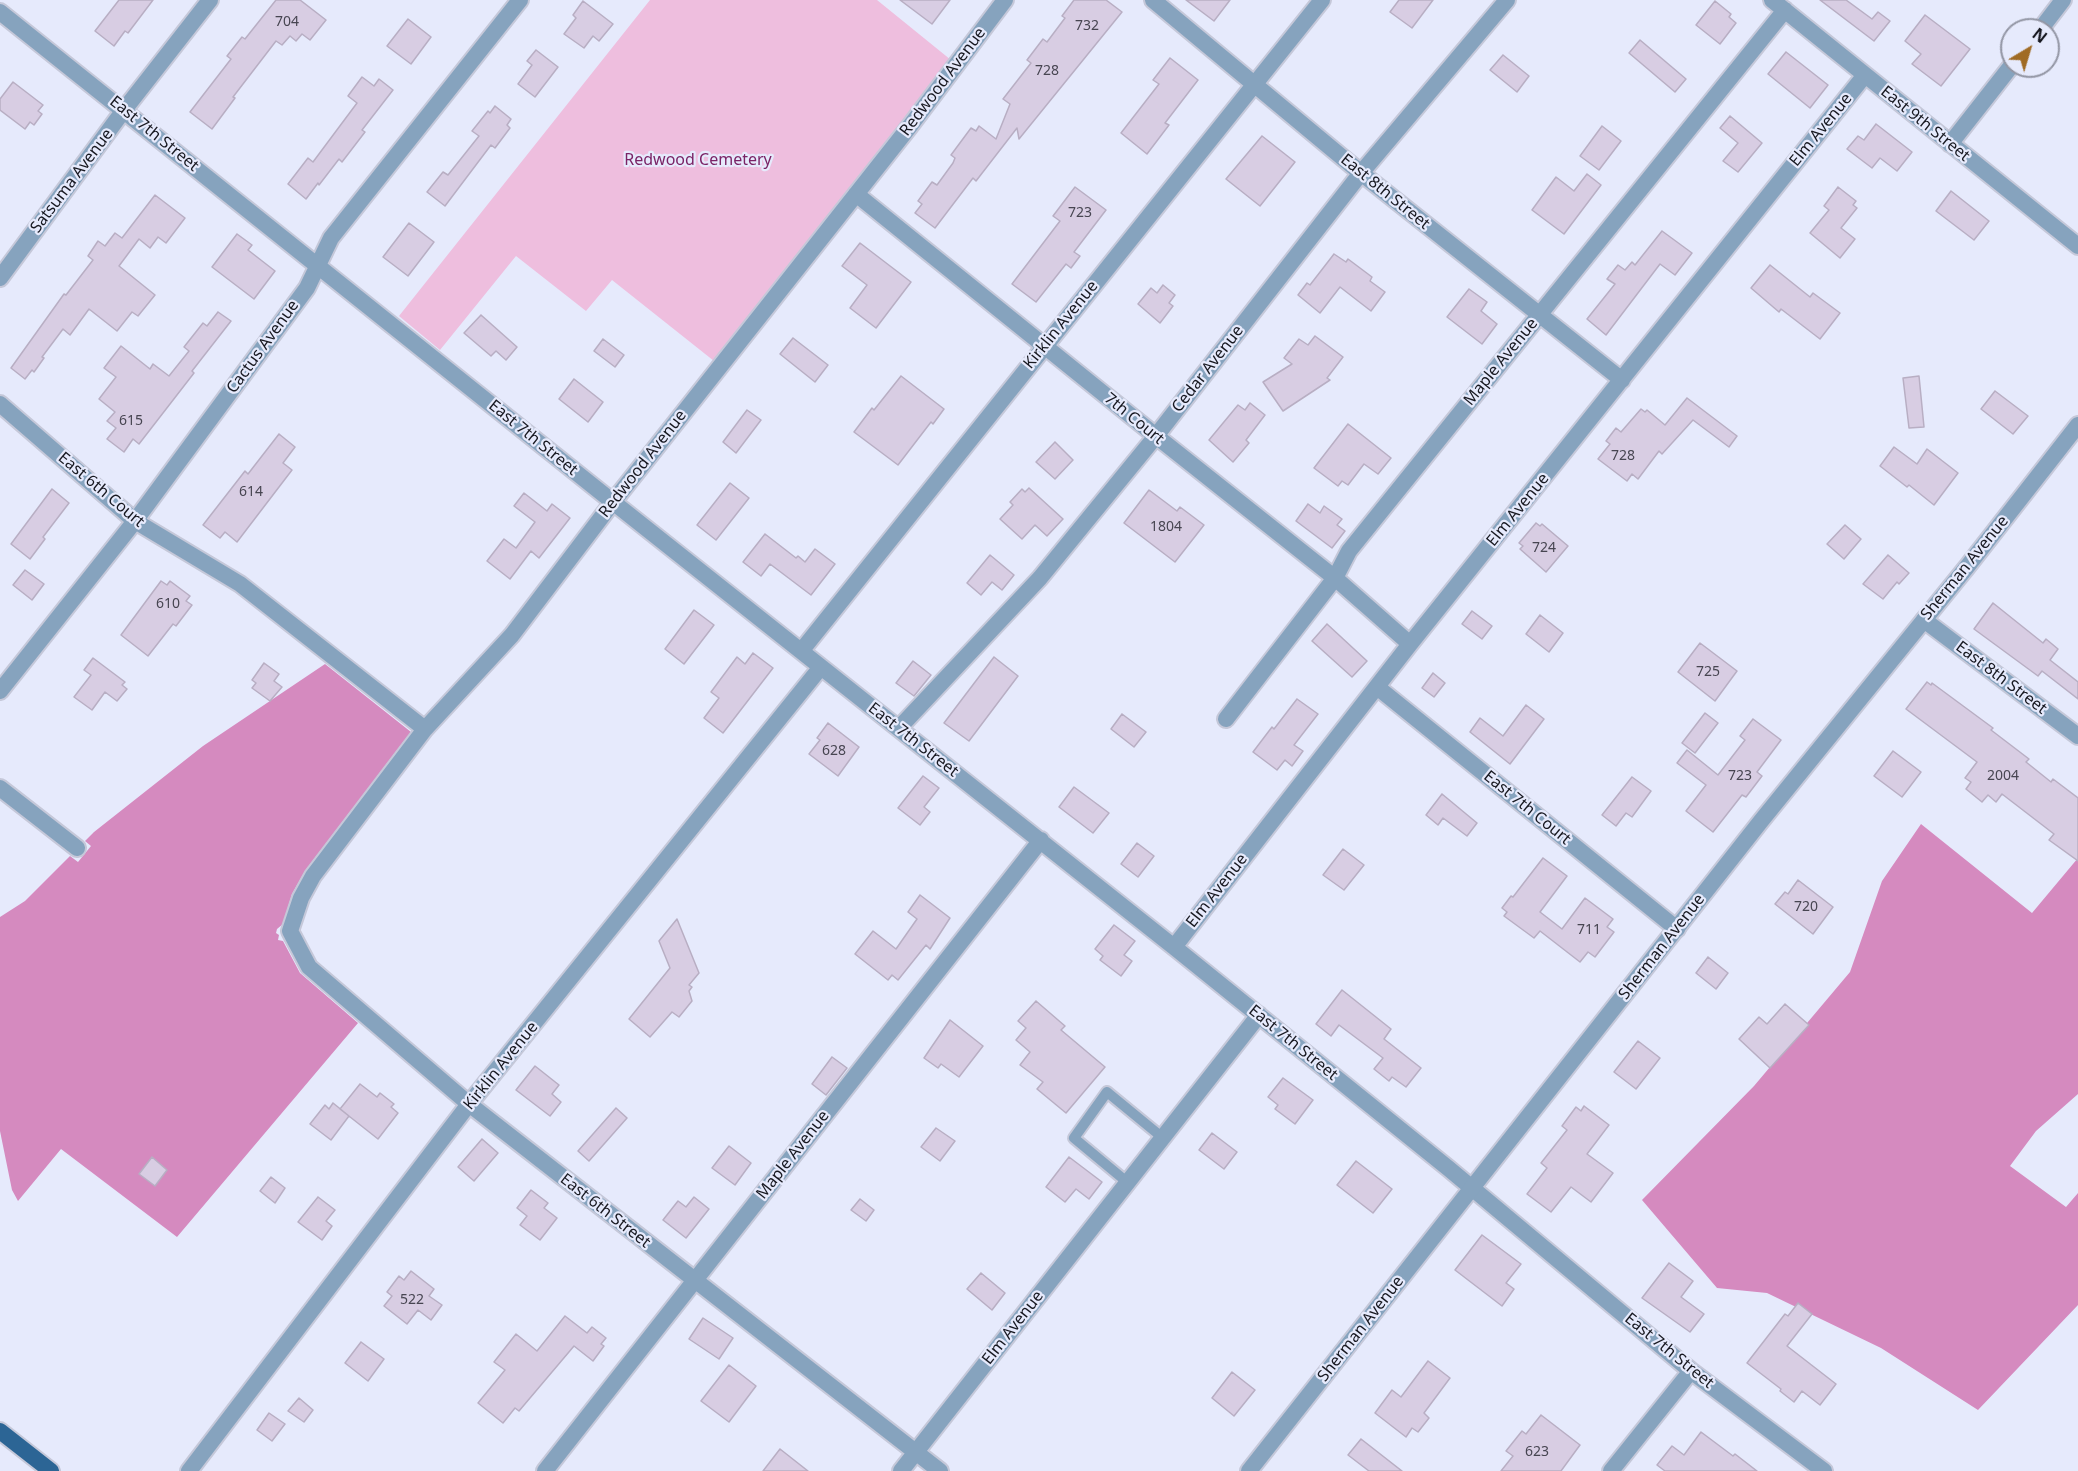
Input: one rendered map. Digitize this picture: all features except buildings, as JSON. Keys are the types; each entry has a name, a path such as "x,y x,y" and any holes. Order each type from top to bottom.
{"main road":[{"path":"0,1431 51,1471"}],"street":[{"name":"Satsuma Avenue","path":"0,278 124,110 210,0"},
{"name":"Cactus Avenue","path":"0,691 135,521 307,288 331,238 520,0"},
{"name":"East 8th Street","path":"1153,0 1361,173 1622,380"},
{"name":"Kirklin Avenue","path":"802,651 1322,0"},
{"name":"Cedar Avenue","path":"899,728 1040,578 1156,436 1361,173 1507,0"},
{"path":"2049,18 2063,0"},
{"name":"Redwood Avenue","path":"290,932 301,898 313,876 425,729 512,635 613,502 856,194 1000,2"},
{"name":"East 9th Street","path":"1778,5 2078,246"},
{"name":"Maple Avenue","path":"1226,719 1335,578 1349,551 1539,315 1778,5"},
{"name":"East 7th Street","path":"0,12 613,502 1174,946 1472,1188 1691,1371 1824,1471"},
{"name":"Elm Avenue","path":"1174,946 1410,644 1865,75"},
{"path":"1950,144 2002,78"},
{"name":"7th Court","path":"856,194 1335,578 1410,644"},
{"name":"East 6th Court","path":"0,405 135,521 240,584 425,729"},
{"name":"Sherman Avenue","path":"1249,1471 1761,821 2078,427"},
{"name":"East 8th Street","path":"1924,620 2078,736"},
{"name":"Kirklin Avenue","path":"189,1471 469,1104 821,667"},
{"name":"East 7th Court","path":"1377,687 1677,929"},
{"path":"0,788 77,848"},
{"name":"Maple Avenue","path":"545,1471 1041,840"},
{"name":"East 6th Street","path":"290,932 309,967 469,1104 940,1471"},
{"name":"Elm Avenue","path":"901,1471 1259,1015"},
{"path":"1611,1471 1691,1371"}],"lane":[{"path":"1127,1182 1074,1138 1107,1092 1163,1137"}],"green space":[{"name":"Redwood Cemetery","path":"650,0 877,0 951,60 714,361 612,280 586,311 516,256 440,350 399,316"}],"shaded area":[{"path":"325,664 411,732 305,871 292,894 283,924 276,933 279,935 278,940 283,941 300,973 358,1023 177,1237 61,1149 18,1201 12,1190 0,1131 0,917 25,901 70,856 78,862 91,846 85,841 94,832 203,746"},
{"path":"1921,824 2032,913 2078,858 2078,1094 2036,1131 2010,1166 2066,1207 2078,1193 2078,1305 1978,1410 1881,1348 1767,1293 1717,1288 1642,1200 1754,1086 1850,972 1882,881"}]}
